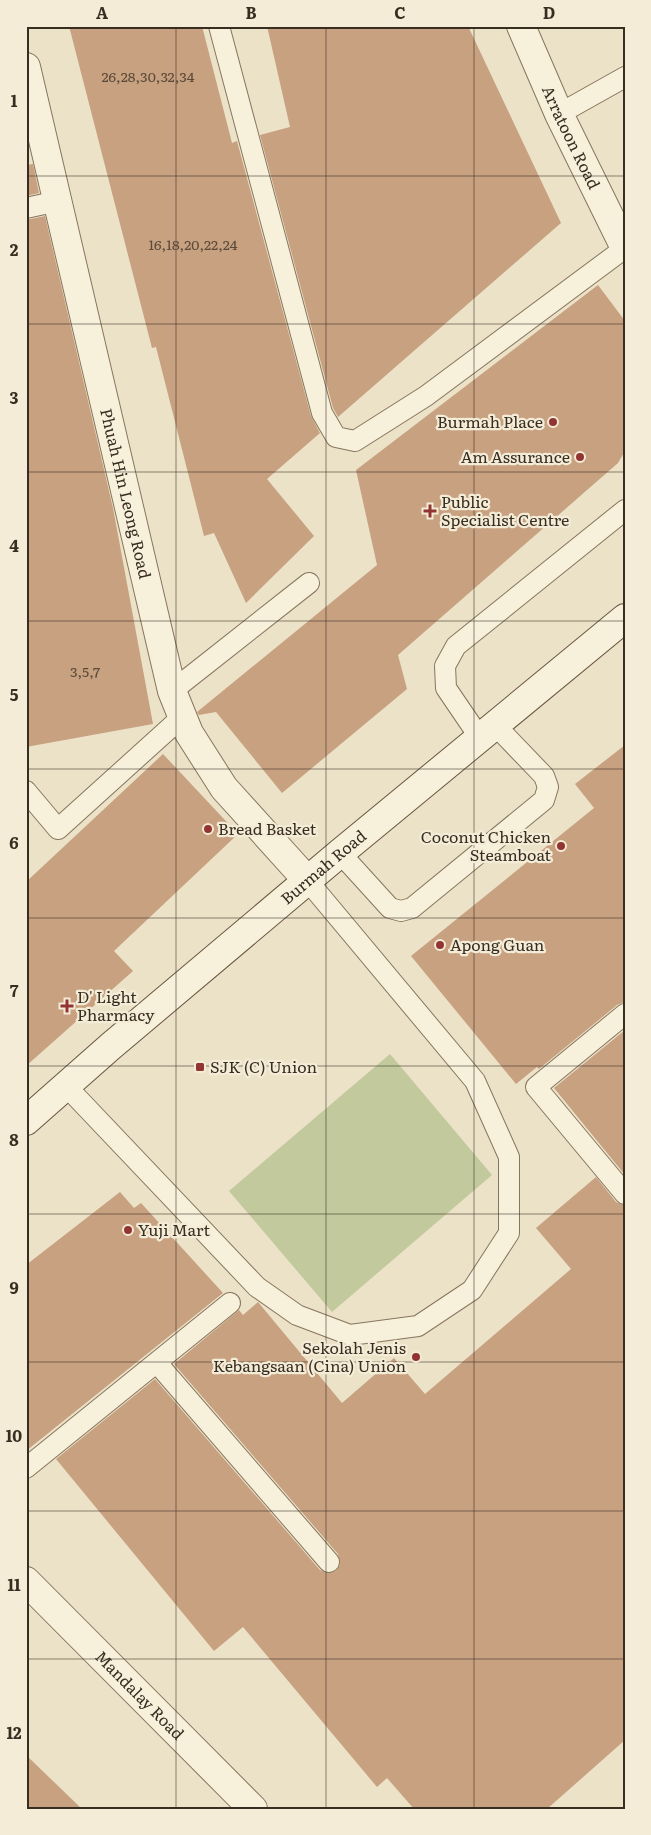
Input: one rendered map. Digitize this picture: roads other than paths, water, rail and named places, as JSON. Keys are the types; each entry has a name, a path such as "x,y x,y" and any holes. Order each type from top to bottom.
{"street":[{"name":"Arratoon Road","path":"521,26 558,114 625,248"},
{"name":"Phuah Hin Leong Road","path":"26,67 172,691 189,733 224,788 307,880"},
{"name":"Burmah Road","path":"26,1121 67,1087 111,1046 307,880 625,618"},
{"name":"Mandalay Road","path":"26,1581 253,1809"}],"lane":[{"path":"219,26 322,413 336,437 355,440 426,396 625,248"},
{"path":"558,114 625,77"},
{"path":"26,208 58,201"},
{"path":"340,853 390,908 401,911 412,908 544,800 548,787 544,776 488,731 446,688 445,666 456,646 625,510"},
{"path":"172,691 309,583"},
{"path":"26,791 58,829 182,718"},
{"path":"67,1087 257,1287 297,1315 350,1335 408,1328 418,1326 472,1290 509,1233 509,1157 474,1081 307,880"},
{"path":"625,1014 536,1087 625,1194"},
{"path":"26,1468 230,1303"},
{"path":"157,1363 329,1562"}],"place":[{"name":"Burmah Place","path":"553,422"},
{"name":"Am Assurance","path":"580,457"},
{"name":"Public Specialist Centre","path":"430,511"},
{"name":"Bread Basket","path":"208,829"},
{"name":"Coconut Chicken Steamboat","path":"561,846"},
{"name":"Apong Guan","path":"440,945"},
{"name":"D' Light Pharmacy","path":"67,1006"},
{"name":"SJK (C) Union","path":"200,1067"},
{"name":"Yuji Mart","path":"128,1230"},
{"name":"Sekolah Jenis Kebangsaan (Cina) Union","path":"416,1357"}]}
